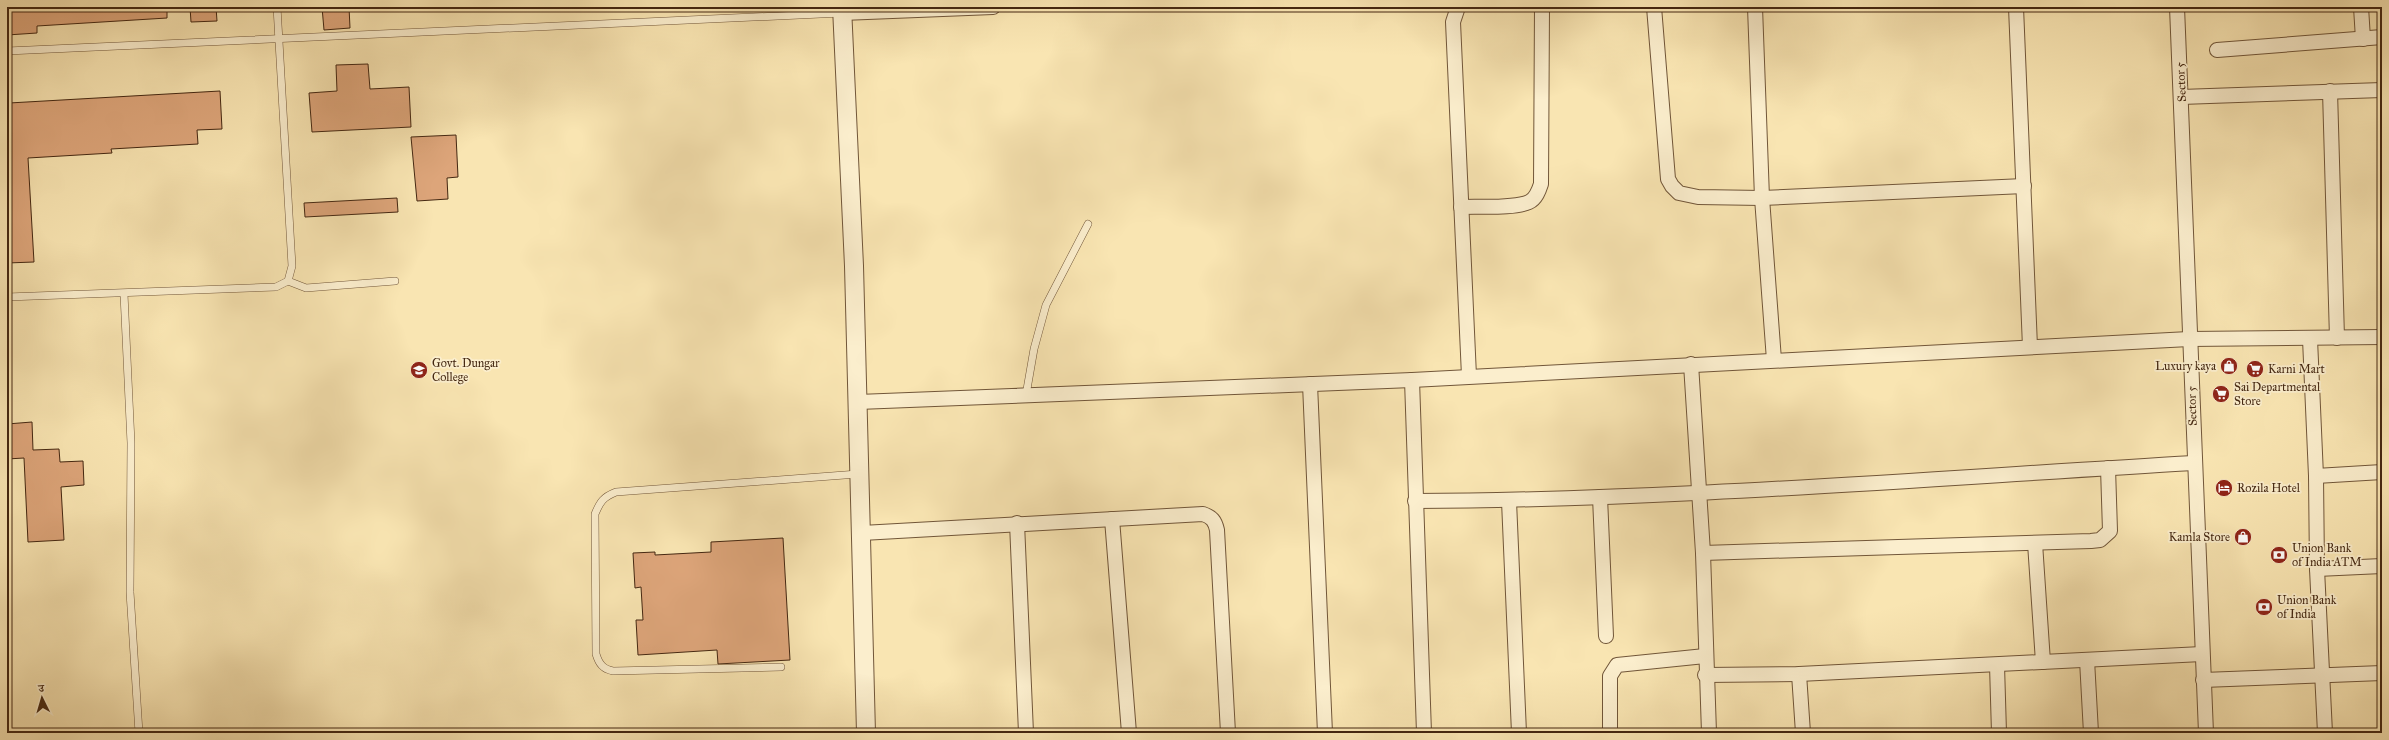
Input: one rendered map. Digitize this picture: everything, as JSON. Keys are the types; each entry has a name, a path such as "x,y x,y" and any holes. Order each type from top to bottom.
{"street":[{"path":"866,733 854,266 842,10 993,7"},
{"path":"1458,7 1453,22 1469,376"},
{"path":"1461,207 1521,204 1531,201 1538,192 1541,184 1542,7"},
{"path":"1654,7 1668,179 1679,193 1698,197 1762,198 2024,186"},
{"path":"1755,7 1762,198 1774,360"},
{"path":"2016,7 2030,347"},
{"name":"Sector 5","path":"2177,7 2182,97 2189,339 2206,733"},
{"path":"2361,7 2363,38"},
{"path":"2217,50 2382,37"},
{"path":"2182,97 2382,90"},
{"path":"2330,91 2337,338"},
{"path":"858,402 1412,380 1691,364 2189,339 2310,339 2382,337"},
{"path":"2310,339 2316,476 2317,568 2325,733"},
{"path":"1691,364 1703,553 1705,675 1709,733"},
{"path":"1412,380 1424,733"},
{"path":"1310,384 1325,733"},
{"path":"1415,501 1509,500 1700,493 2194,463"},
{"path":"1703,553 2035,544 2091,541 2106,536 2110,531 2108,468"},
{"path":"2316,476 2382,472"},
{"path":"1600,497 1606,636"},
{"path":"1509,500 1519,733"},
{"path":"862,533 1203,514 1210,517 1215,523 1228,733"},
{"path":"1112,519 1129,733"},
{"path":"1017,524 1026,733"},
{"path":"2035,544 2043,662"},
{"path":"2317,568 2382,566"},
{"path":"1705,675 1799,674 2202,654"},
{"path":"1610,733 1610,676 1617,665 1705,656"},
{"path":"2087,660 2091,733"},
{"path":"1997,665 1999,733"},
{"path":"2204,680 2382,673"},
{"path":"1799,674 1803,733"}],"lane":[{"path":"278,7 292,266 288,281"},
{"path":"7,51 280,39 842,10"},
{"path":"1026,395 1034,349 1046,305 1088,224"},
{"path":"7,297 124,294 276,286 288,281 306,288 395,281"},
{"path":"124,294 131,443 130,592 139,733"},
{"path":"781,667 613,671 604,669 598,662 596,654 596,514 599,503 606,496 616,492 859,474"}],"building":[{"path":"7,7 167,7 167,18 37,26 37,33 7,35"},
{"path":"190,7 216,7 217,21 191,22"},
{"path":"322,7 349,7 350,28 324,30"},
{"path":"368,64 370,89 409,87 411,127 312,132 309,93 337,91 336,65"},
{"path":"220,91 222,129 197,130 198,144 111,149 112,153 28,158 34,262 7,263 7,138 11,138 9,103"},
{"path":"456,135 458,177 447,178 448,199 417,201 411,137"},
{"path":"397,198 398,212 305,217 304,203"},
{"path":"32,422 33,450 59,449 60,462 83,461 84,485 61,487 64,540 28,542 24,458 7,459 7,424"},
{"path":"783,538 790,660 718,664 717,650 638,655 636,620 643,620 641,587 635,588 633,553 655,552 655,555 711,552 711,542"}],"place":[{"name":"Luxury kaya","path":"2229,366"},
{"name":"Karni Mart","path":"2255,369"},
{"name":"Govt. Dungar College","path":"419,370"},
{"name":"Sai Departmental Store","path":"2221,394"},
{"name":"Rozila Hotel","path":"2224,488"},
{"name":"Kamla Store","path":"2243,537"},
{"name":"Union Bank of India ATM","path":"2279,555"},
{"name":"Union Bank of India","path":"2264,607"}]}
